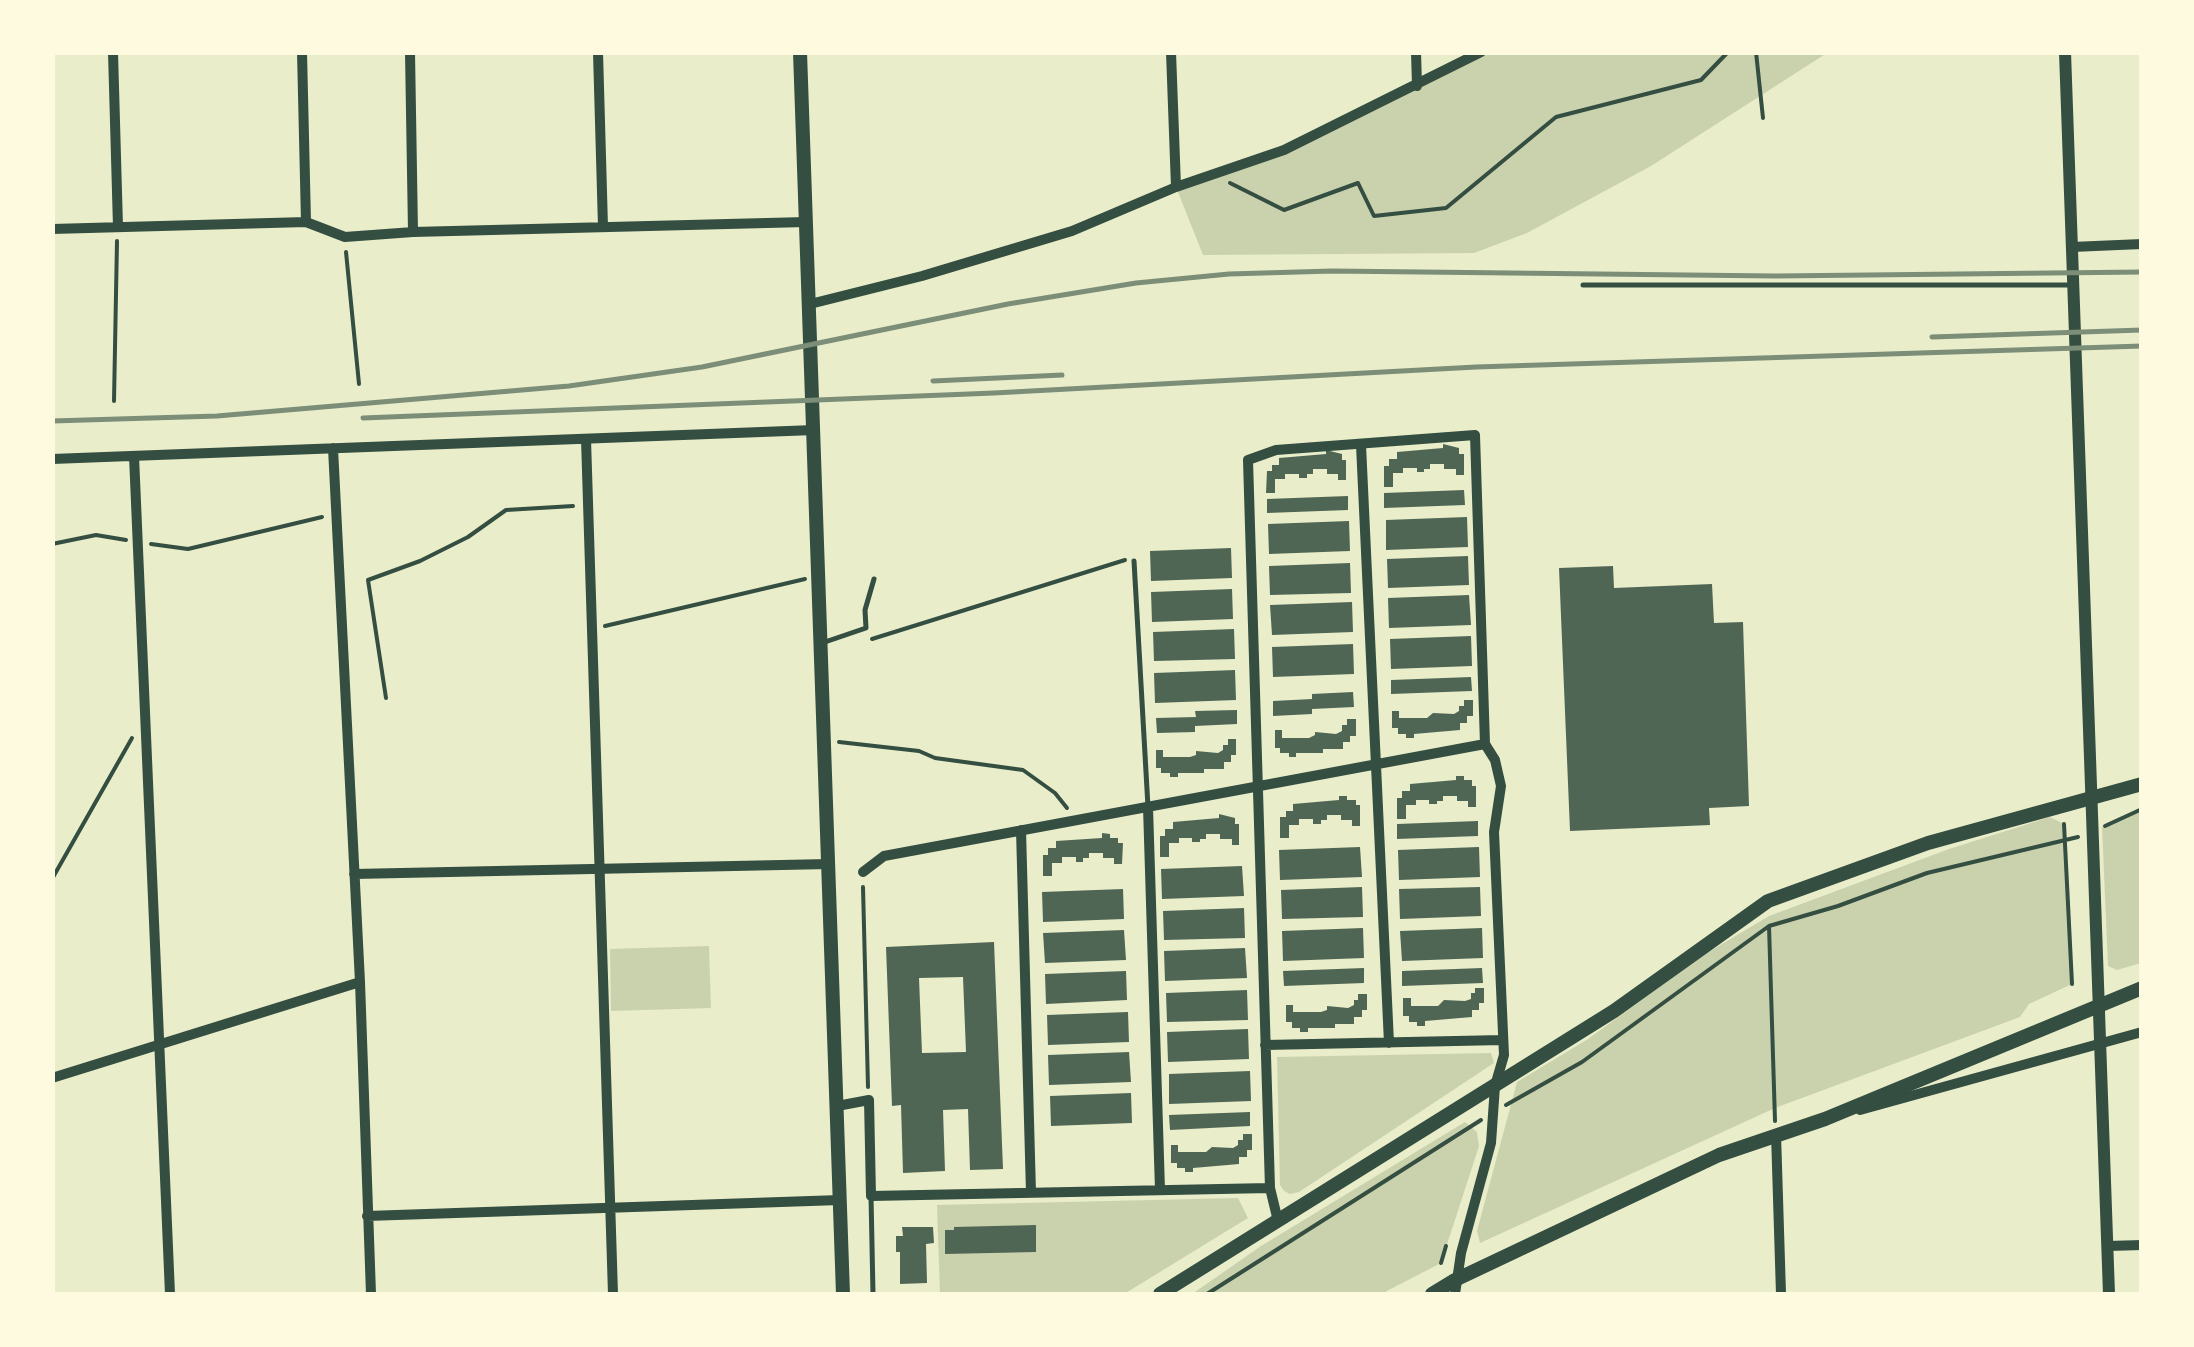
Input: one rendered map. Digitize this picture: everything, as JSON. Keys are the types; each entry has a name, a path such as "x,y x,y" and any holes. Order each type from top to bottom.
{"main road":[{"path":"800,52 843,1294"},
{"path":"1160,1294 1614,1010 1768,901 1928,844 2142,784"},
{"path":"1432,1294 1455,1287 1702,1162 1825,1120 2142,988"}],"street":[{"path":"113,52 118,227"},
{"path":"302,52 306,222"},
{"path":"410,52 413,232"},
{"path":"598,52 603,227"},
{"path":"1171,52 1176,187"},
{"path":"1416,52 1417,86"},
{"path":"810,304 922,276 1072,231 1176,187 1284,150 1481,52"},
{"path":"2065,52 2109,1294"},
{"path":"52,229 306,222 345,238 413,232 806,222"},
{"path":"2072,246 2142,244"},
{"path":"52,460 814,430"},
{"path":"1278,1221 1270,1188 1248,460 1276,450 1474,435 1485,744 1495,760 1500,786 1494,832 1503,1040 1491,1143 1455,1287"},
{"path":"586,439 614,1294"},
{"path":"1361,445 1389,1042"},
{"path":"333,448 360,982 371,1294"},
{"path":"134,456 170,1294"},
{"path":"863,872 884,856 1485,744"},
{"path":"1148,807 1160,1190"},
{"path":"1021,830 1031,1193"},
{"path":"354,874 829,864"},
{"path":"52,1078 360,982"},
{"path":"1825,1120 2142,1032"},
{"path":"1265,1045 1503,1040"},
{"path":"837,1106 869,1100 871,1196 1270,1188"},
{"path":"1776,1134 1781,1294"},
{"path":"367,1216 840,1200"},
{"path":"2108,1246 2142,1244"}],"lane":[{"path":"1583,285 2074,285"},
{"path":"1134,562 1148,807"},
{"path":"822,642 866,628 865,610 874,579"},
{"path":"871,1196 873,1294"}],"path":[{"path":"1212,175 1284,210 1358,183 1374,216 1446,208 1556,117 1701,80 1728,52"},
{"path":"1756,52 1763,118"},
{"path":"114,401 118,227"},
{"path":"345,238 359,384"},
{"path":"386,698 368,580 420,561 468,537 506,510 588,504"},
{"path":"52,544 96,535 188,548 336,513"},
{"path":"866,628 870,640 1123,560 1134,562"},
{"path":"592,629 819,575"},
{"path":"52,880 132,737 146,735"},
{"path":"824,740 919,751 935,758 1023,770 1055,792 1076,820"},
{"path":"1511,1102 1582,1062 1769,926 1927,873 2092,834 2142,809"},
{"path":"2064,824 2072,984"},
{"path":"863,872 869,1100"},
{"path":"1768,901 1776,1134"},
{"path":"1206,1294 1470,1126"}],"green space":[{"path":"1481,53 1827,53 1651,166 1527,233 1474,253 1203,255 1176,187 1284,150"},
{"path":"2141,809 2141,963 2117,970 2108,966 2102,827"},
{"path":"2050,817 2064,824 2072,984 2029,1004 2020,1017 1775,1108 1480,1243 1477,1231 1517,1082 1588,1039 1707,953 1769,916 1949,849"},
{"path":"709,946 711,1008 611,1011 610,949"},
{"path":"1491,1053 1494,1063 1299,1192 1290,1194 1280,1185 1277,1057"},
{"path":"1465,1122 1477,1132 1479,1146 1441,1263 1381,1294 1192,1294 1261,1246"},
{"path":"1238,1198 1248,1218 1124,1294 940,1294 937,1205"}],"building":[{"path":"1443,444 1459,448 1459,454 1464,454 1464,475 1456,475 1456,469 1444,469 1444,464 1430,464 1424,472 1403,468 1403,473 1393,473 1393,487 1384,487 1384,466 1389,466 1389,459 1397,459 1397,452 1443,448"},
{"path":"1326,450 1342,454 1342,460 1346,460 1346,480 1338,480 1338,474 1327,474 1327,469 1313,469 1307,478 1285,474 1285,479 1275,479 1275,493 1266,493 1267,471 1272,471 1272,465 1279,465 1279,458 1326,454"},
{"path":"1464,490 1465,505 1384,508 1384,493"},
{"path":"1348,496 1348,510 1267,513 1267,499"},
{"path":"1467,517 1468,547 1386,550 1386,520"},
{"path":"1349,521 1350,551 1269,554 1268,524"},
{"path":"1231,548 1232,578 1151,581 1150,551"},
{"path":"1468,556 1469,585 1388,588 1387,559"},
{"path":"1350,563 1351,593 1270,595 1269,566"},
{"path":"1613,566 1614,588 1712,584 1714,623 1743,622 1749,806 1709,808 1710,825 1570,831 1559,568"},
{"path":"1232,589 1233,619 1152,622 1151,592"},
{"path":"1469,595 1471,625 1389,628 1388,598"},
{"path":"1352,602 1353,632 1272,635 1270,605"},
{"path":"1234,629 1235,659 1154,661 1153,632"},
{"path":"1471,636 1472,666 1391,669 1390,639"},
{"path":"1353,644 1354,674 1273,677 1272,647"},
{"path":"1235,670 1236,700 1155,703 1154,673"},
{"path":"1471,677 1472,691 1391,694 1391,680"},
{"path":"1353,692 1354,707 1273,716 1273,701"},
{"path":"1464,700 1473,700 1473,716 1467,716 1467,723 1460,723 1460,730 1406,738 1406,734 1398,734 1398,728 1392,728 1392,711 1399,711 1399,718 1454,714 1459,706 1464,706"},
{"path":"1237,710 1237,724 1195,726 1195,732 1157,733 1156,718 1196,717 1195,711"},
{"path":"1347,719 1356,719 1356,736 1343,742 1343,749 1289,757 1289,753 1280,753 1280,748 1275,748 1275,730 1282,730 1282,738 1309,738 1315,732 1336,734 1342,731 1342,725 1347,725"},
{"path":"1228,739 1236,739 1236,755 1231,755 1231,762 1224,762 1224,769 1170,777 1170,773 1161,773 1161,768 1156,768 1156,750 1163,750 1163,757 1190,757 1196,751 1218,753 1223,745 1228,745"},
{"path":"1456,776 1472,780 1472,786 1476,786 1476,807 1468,807 1468,801 1457,801 1457,796 1443,796 1437,804 1416,800 1416,805 1406,805 1406,819 1397,819 1397,798 1402,798 1402,791 1410,791 1410,784 1456,780"},
{"path":"1339,796 1347,796 1347,800 1356,800 1356,805 1360,805 1360,826 1352,826 1352,820 1341,820 1341,815 1327,815 1321,824 1313,824 1313,819 1299,819 1299,825 1289,825 1289,838 1280,838 1280,817 1293,811 1293,804 1339,800"},
{"path":"1219,814 1235,818 1235,824 1239,824 1239,845 1232,845 1232,839 1220,839 1220,834 1206,834 1200,842 1179,838 1179,843 1169,843 1169,857 1160,857 1160,836 1165,836 1165,829 1173,829 1173,822 1219,818"},
{"path":"1478,821 1478,836 1397,839 1397,824"},
{"path":"1102,833 1123,843 1122,864 1114,864 1114,858 1103,858 1103,853 1089,853 1083,862 1076,862 1076,857 1062,857 1062,863 1052,863 1052,876 1043,876 1043,855 1048,855 1048,848 1056,848 1056,841 1102,838"},
{"path":"1360,847 1362,877 1280,880 1279,850"},
{"path":"1479,847 1480,877 1399,880 1398,850"},
{"path":"1242,866 1244,896 1162,899 1161,869"},
{"path":"1362,887 1363,917 1282,919 1281,890"},
{"path":"1480,887 1481,916 1400,919 1399,889"},
{"path":"1123,889 1124,919 1043,922 1042,892"},
{"path":"1244,908 1245,938 1164,940 1163,911"},
{"path":"1363,928 1364,958 1283,961 1282,931"},
{"path":"1482,928 1483,958 1402,961 1400,931"},
{"path":"1124,930 1126,960 1045,963 1043,933"},
{"path":"994,942 1003,1169 970,1170 968,1109 943,1110 945,1171 903,1173 901,1105 892,1106 886,947","holes":["963,977 966,1052 922,1053 919,978"]},
{"path":"1245,948 1247,978 1165,981 1164,951"},
{"path":"1364,968 1364,983 1284,986 1283,971"},
{"path":"1482,968 1483,983 1402,986 1402,971"},
{"path":"1126,971 1127,1000 1046,1004 1045,974"},
{"path":"1475,988 1484,988 1484,1003 1479,1003 1479,1010 1472,1010 1472,1017 1425,1021 1425,1026 1417,1026 1417,1022 1409,1022 1409,1016 1403,1016 1403,998 1411,998 1411,1006 1438,1006 1444,1000 1471,999"},
{"path":"1247,990 1248,1020 1167,1022 1166,993"},
{"path":"1358,994 1367,994 1367,1010 1362,1010 1362,1017 1354,1017 1354,1024 1300,1032 1300,1028 1292,1028 1292,1022 1286,1022 1286,1005 1293,1005 1293,1012 1321,1012 1327,1006 1348,1008 1358,1000"},
{"path":"1128,1012 1129,1042 1048,1045 1047,1015"},
{"path":"1248,1029 1249,1059 1168,1062 1167,1032"},
{"path":"1129,1052 1131,1082 1049,1085 1048,1055"},
{"path":"1250,1071 1251,1101 1169,1104 1169,1074"},
{"path":"1131,1093 1132,1123 1051,1126 1050,1096"},
{"path":"1250,1112 1250,1126 1170,1130 1169,1115"},
{"path":"1243,1134 1252,1134 1252,1150 1247,1150 1247,1157 1239,1157 1239,1164 1185,1172 1185,1168 1171,1163 1171,1145 1178,1145 1178,1152 1233,1148 1238,1140 1243,1140"},
{"path":"1036,1225 1036,1252 945,1254 945,1230 954,1227"},
{"path":"902,1227 933,1227 934,1243 926,1244 927,1283 900,1284 896,1236 903,1236"}],"railway":[{"path":"52,421 217,416 569,386 702,367 1008,304 1136,283 1229,274 1332,271 1776,276 2142,272"},
{"path":"1932,337 2142,330"},
{"path":"363,418 994,393 1476,367 2142,346"},
{"path":"933,381 1062,375"}]}
